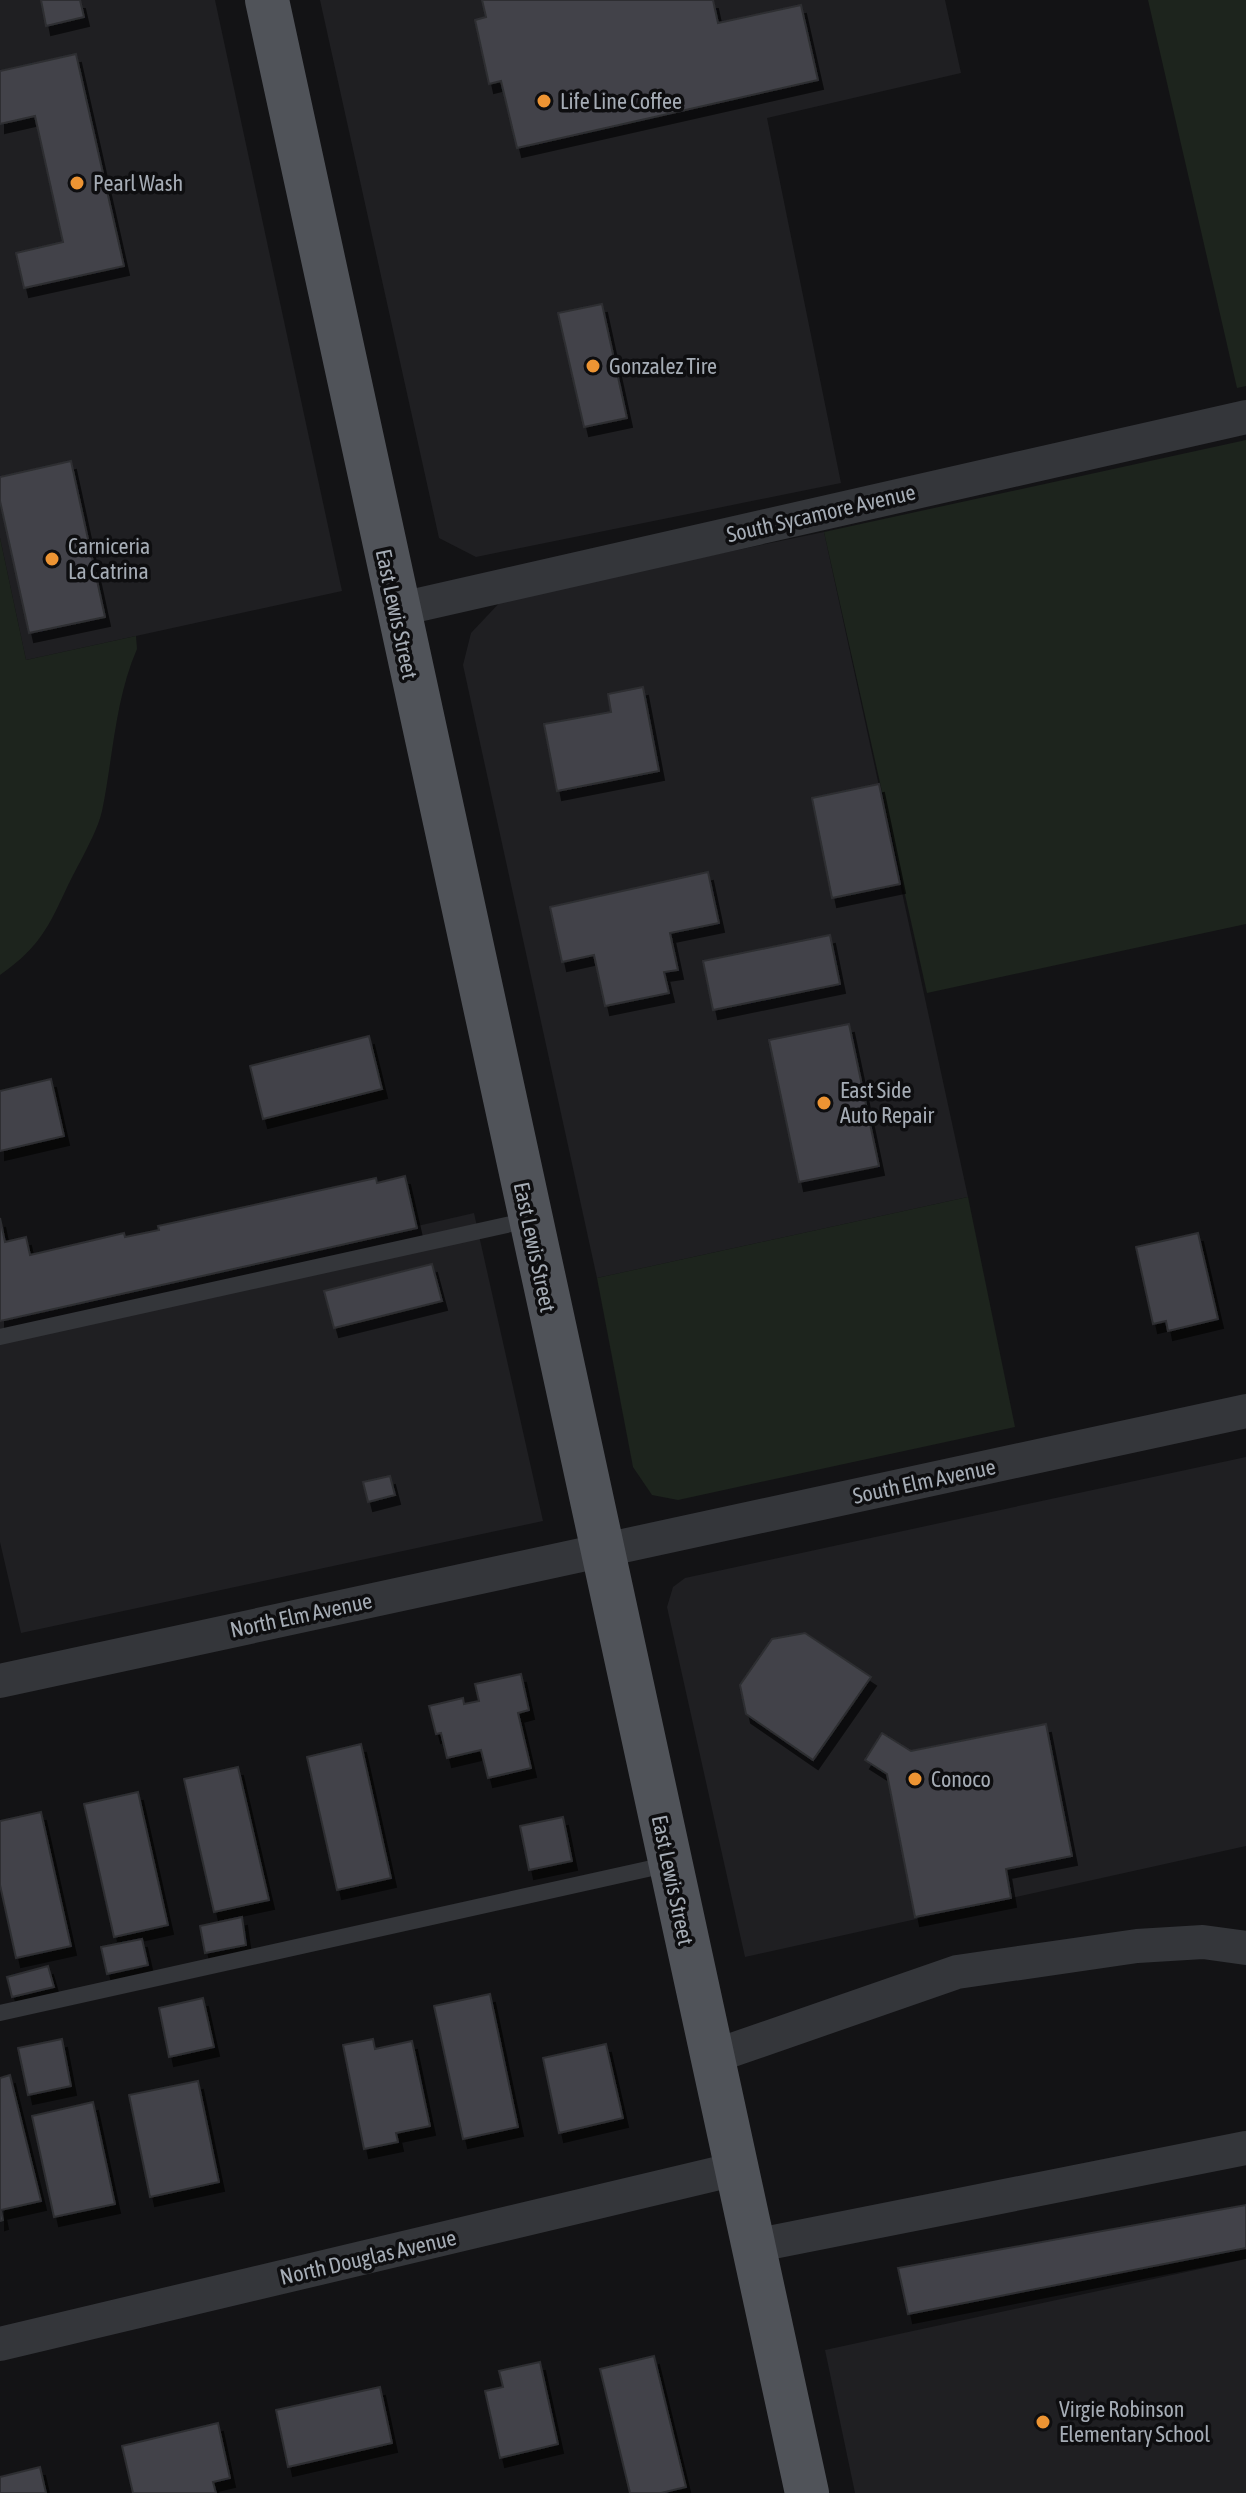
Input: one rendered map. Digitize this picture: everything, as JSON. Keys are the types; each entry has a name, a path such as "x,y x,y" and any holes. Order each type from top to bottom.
{"main road":[{"name":"East Lewis Street","path":"267,0 396,610 807,2493"}],"street":[{"name":"South Sycamore Avenue","path":"396,610 1246,417"},
{"name":"South Elm Avenue","path":"602,1551 1246,1411"},
{"name":"North Elm Avenue","path":"0,1681 602,1551"},
{"path":"712,2057 957,1972 1137,1946 1203,1942 1233,1943 1246,1948"},
{"path":"753,2246 1246,2148"},
{"name":"North Douglas Avenue","path":"0,2344 736,2169"}],"lane":[{"path":"0,1337 529,1220"},
{"path":"0,2013 670,1864"}],"shaded area":[{"path":"0,0 215,0 342,591 26,660 0,538"},
{"path":"320,0 945,0 961,73 767,118 841,483 476,557 439,538"},
{"path":"1148,0 1246,0 1246,386 1237,388"},
{"path":"1246,440 1246,924 927,993 824,532"},
{"path":"824,532 968,1197 597,1278 463,665 471,633 504,598"},
{"path":"0,538 26,660 136,636 137,649 124,688 102,811 95,830 41,937 0,975"},
{"path":"968,1197 1015,1427 678,1500 652,1495 633,1467 597,1278"},
{"path":"474,1213 543,1521 21,1633 0,1542 0,1322"},
{"path":"1246,1457 1246,1846 745,1957 667,1607 673,1587 685,1578"},
{"name":"Virgie Robinson Elementary School","path":"1246,2259 1246,2493 855,2493 825,2350"}],"building":[{"path":"41,0 80,0 84,17 46,26"},
{"path":"482,0 713,0 718,23 801,5 818,80 517,148 501,81 489,84 475,20 486,17"},
{"name":"Pearl Wash","path":"76,54 124,266 24,288 16,253 63,242 35,116 0,124 0,71"},
{"name":"Gonzalez Tire","path":"602,304 627,418 584,427 558,313"},
{"name":"Carniceria La Catrina","path":"71,461 105,617 29,633 0,501 0,477"},
{"path":"643,687 659,771 557,791 544,724 611,712 608,694"},
{"path":"879,784 900,884 832,898 812,798"},
{"path":"708,872 719,923 670,933 678,970 664,972 669,993 605,1006 594,955 562,962 550,907"},
{"path":"830,935 840,984 713,1010 703,961"},
{"name":"East Side Auto Repair","path":"849,1024 879,1166 799,1182 769,1040"},
{"path":"369,1036 382,1089 263,1119 250,1066"},
{"path":"51,1079 64,1136 0,1151 0,1091"},
{"path":"405,1176 417,1228 0,1321 0,1218 5,1242 26,1237 30,1255 124,1233 125,1237 159,1230 158,1226 376,1178 377,1183"},
{"path":"1198,1233 1218,1319 1168,1331 1166,1321 1153,1324 1136,1247"},
{"path":"432,1264 442,1301 334,1328 324,1291"},
{"path":"390,1476 395,1495 368,1502 363,1482"},
{"path":"805,1633 871,1677 813,1760 746,1714 740,1685 772,1639"},
{"path":"521,1674 529,1710 518,1713 531,1768 488,1778 481,1750 447,1758 441,1733 436,1734 429,1706 463,1698 464,1704 479,1701 475,1684"},
{"path":"1046,1724 1072,1856 1006,1869 1011,1898 915,1917 887,1774 865,1760 882,1733 911,1751"},
{"path":"361,1744 391,1878 337,1890 307,1757"},
{"path":"238,1767 269,1900 214,1912 184,1779"},
{"path":"138,1792 168,1925 114,1937 84,1804"},
{"path":"41,1812 71,1946 16,1958 0,1885 0,1821"},
{"path":"563,1817 572,1861 529,1870 520,1826"},
{"path":"242,1917 246,1945 205,1953 200,1926"},
{"path":"142,1939 148,1965 107,1974 101,1947"},
{"path":"48,1966 54,1987 12,1997 7,1977"},
{"path":"490,1994 518,2127 463,2139 434,2006"},
{"path":"203,1998 214,2047 169,2057 159,2008"},
{"path":"62,2039 71,2086 28,2095 18,2048"},
{"path":"373,2039 375,2049 412,2041 430,2126 396,2133 398,2142 364,2149 343,2045"},
{"path":"606,2044 623,2118 559,2133 543,2058"},
{"path":"10,2075 41,2201 1,2210 3,2220 0,2221 0,2078"},
{"path":"198,2081 219,2182 150,2197 129,2095"},
{"path":"93,2102 115,2204 54,2217 32,2116"},
{"path":"1246,2205 1246,2248 908,2314 898,2268"},
{"path":"654,2356 686,2487 661,2493 630,2493 600,2369"},
{"path":"540,2362 558,2444 500,2458 485,2391 503,2387 499,2371"},
{"path":"380,2387 392,2443 288,2467 276,2410"},
{"path":"218,2423 230,2478 213,2482 216,2493 133,2493 122,2446"},
{"path":"40,2467 46,2493 0,2493 0,2477"}],"place":[{"name":"Life Line Coffee","path":"544,101"},
{"name":"Pearl Wash","path":"77,183"},
{"name":"Gonzalez Tire","path":"593,366"},
{"name":"Carniceria La Catrina","path":"52,559"},
{"name":"East Side Auto Repair","path":"824,1103"},
{"name":"Conoco","path":"915,1779"},
{"name":"Virgie Robinson Elementary School","path":"1043,2422"}]}
